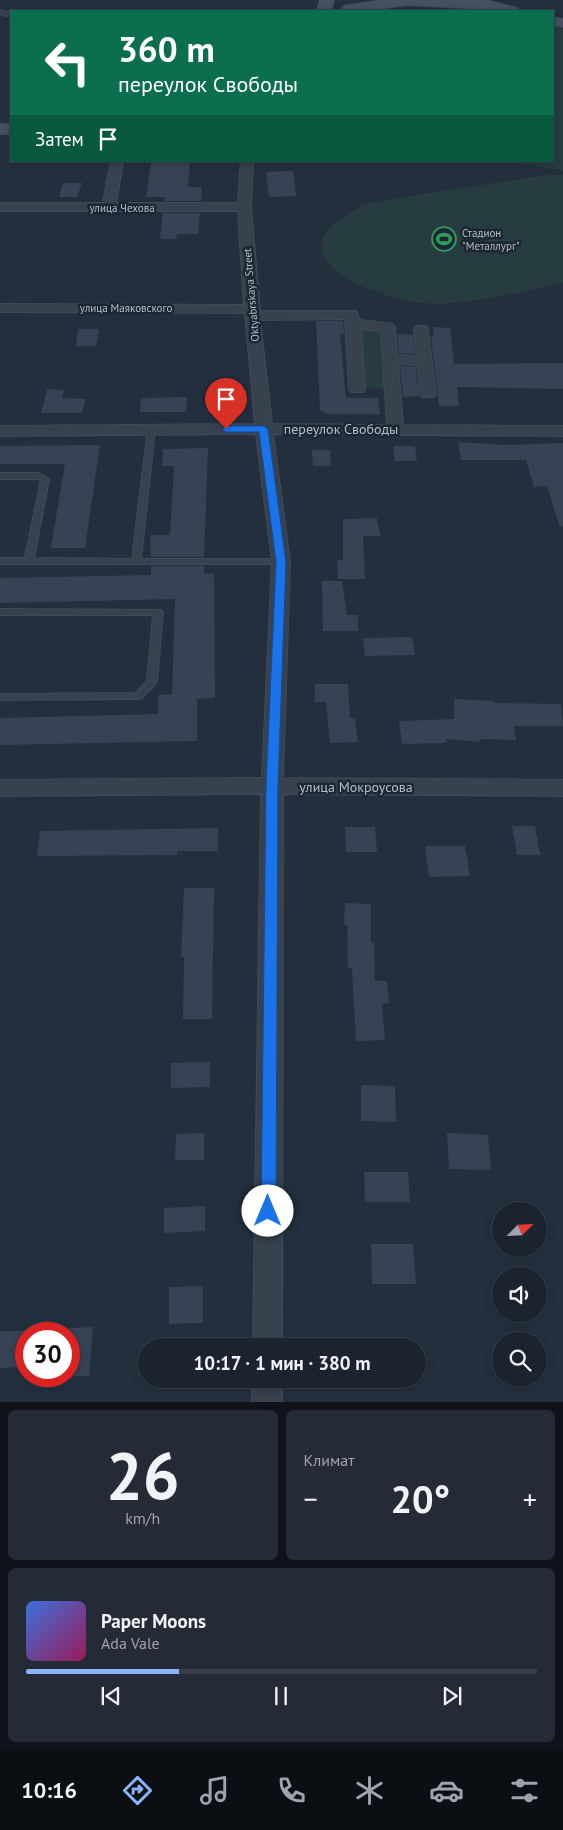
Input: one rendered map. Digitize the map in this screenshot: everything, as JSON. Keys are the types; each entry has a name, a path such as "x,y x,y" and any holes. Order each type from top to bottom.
{"street":[{"path":"344,10 380,0"},
{"path":"390,0 475,2 508,10"},
{"path":"344,10 393,2 422,1"},
{"path":"109,208 116,162"},
{"name":"Oktyabrskaya Street","path":"247,162 244,207 252,312 264,429 281,562 272,786 268,1338"},
{"name":"улица Чехова","path":"0,207 244,207"},
{"name":"улица Маяковского","path":"0,308 350,314 353,324"},
{"path":"357,389 353,324 388,327 395,430"},
{"path":"421,329 426,361 428,394"},
{"path":"390,359 426,361"},
{"name":"переулок Свободы","path":"0,431 264,429 563,431"},
{"name":"улица Мокроусова","path":"0,788 272,786 563,788"},
{"path":"267,1388 267,1402"}],"lane":[{"path":"136,562 151,430"},
{"path":"0,476 38,476 45,479 29,561"},
{"path":"0,560 281,562"},
{"path":"0,612 158,612 152,682 138,696 0,697"}],"green space":[{"path":"554,26 563,29 563,171 513,162 554,162"},
{"name":"Стадион \"Металлург\"","path":"546,175 563,175 563,283 469,301 431,304 413,302 395,298 352,282 334,269 322,250 324,236 334,224 360,208 359,204"},
{"path":"359,326 385,328 384,389 361,388"}],"building":[{"path":"151,162 190,162 188,187 202,187 201,201 164,201 165,197 146,197"},
{"path":"293,171 296,196 269,197 266,172"},
{"path":"63,183 82,183 77,197 59,197"},
{"path":"163,213 200,213 198,234 177,234 176,239 160,239"},
{"path":"316,321 343,321 344,334 340,334 346,398 378,398 380,414 327,414 320,410"},
{"path":"433,327 450,328 454,364 563,363 563,389 457,387 459,406 439,406 431,336 434,336"},
{"path":"78,329 99,329 96,346 76,346"},
{"path":"397,334 413,335 415,354 399,353"},
{"path":"400,366 416,367 419,396 403,397"},
{"path":"47,389 64,390 62,398 86,399 82,413 41,413"},
{"path":"187,397 186,412 140,412 141,398"},
{"path":"458,442 506,445 563,443 563,526 560,527 547,486 534,487 526,460 461,460"},
{"path":"100,445 85,548 51,548 65,464 0,464 0,446"},
{"path":"393,446 415,446 417,461 395,461"},
{"path":"208,448 204,557 151,557 150,535 170,535 174,466 162,466 163,449"},
{"path":"312,450 330,450 331,466 313,466"},
{"path":"377,518 380,536 363,536 365,579 338,579 337,560 343,560 343,519"},
{"path":"151,566 204,566 204,574 214,573 215,698 197,699 197,741 0,745 0,718 158,714 158,695 172,694 175,599 0,603 0,578 151,575"},
{"path":"322,581 342,581 347,615 358,615 358,631 323,631"},
{"path":"412,637 415,655 365,656 363,638"},
{"path":"315,684 348,684 350,718 355,718 358,742 330,743 326,702 315,702"},
{"path":"454,699 494,701 495,703 561,704 563,726 514,726 516,740 480,739 480,742 446,739 446,743 402,744 399,721 454,719"},
{"path":"512,826 535,826 540,855 517,855"},
{"path":"345,827 375,827 377,852 346,852"},
{"path":"218,828 218,851 177,851 177,855 37,856 40,831"},
{"path":"425,846 465,846 470,876 429,877"},
{"path":"184,888 214,888 212,1019 183,1019 184,957 181,957"},
{"path":"345,903 371,904 371,943 374,943 375,981 387,981 389,1003 382,1004 385,1040 356,1041 352,968 348,968 347,925 344,925"},
{"path":"210,1062 210,1087 171,1088 171,1063"},
{"path":"361,1085 395,1086 396,1122 361,1121"},
{"path":"204,1133 204,1160 175,1160 176,1134"},
{"path":"447,1133 488,1135 491,1170 449,1169"},
{"path":"364,1172 408,1172 410,1202 365,1202"},
{"path":"205,1206 205,1231 164,1233 164,1208"},
{"path":"371,1244 413,1244 416,1284 372,1284"},
{"path":"203,1286 203,1323 169,1324 169,1287"},
{"path":"93,1327 89,1376 80,1376 80,1328"},
{"path":"0,1331 15,1331 15,1367 0,1368"}],"place":[{"name":"Стадион \"Металлург\"","path":"444,239"}],"route":[{"path":"226,429 264,429 281,562 272,786 268,1211"}]}
